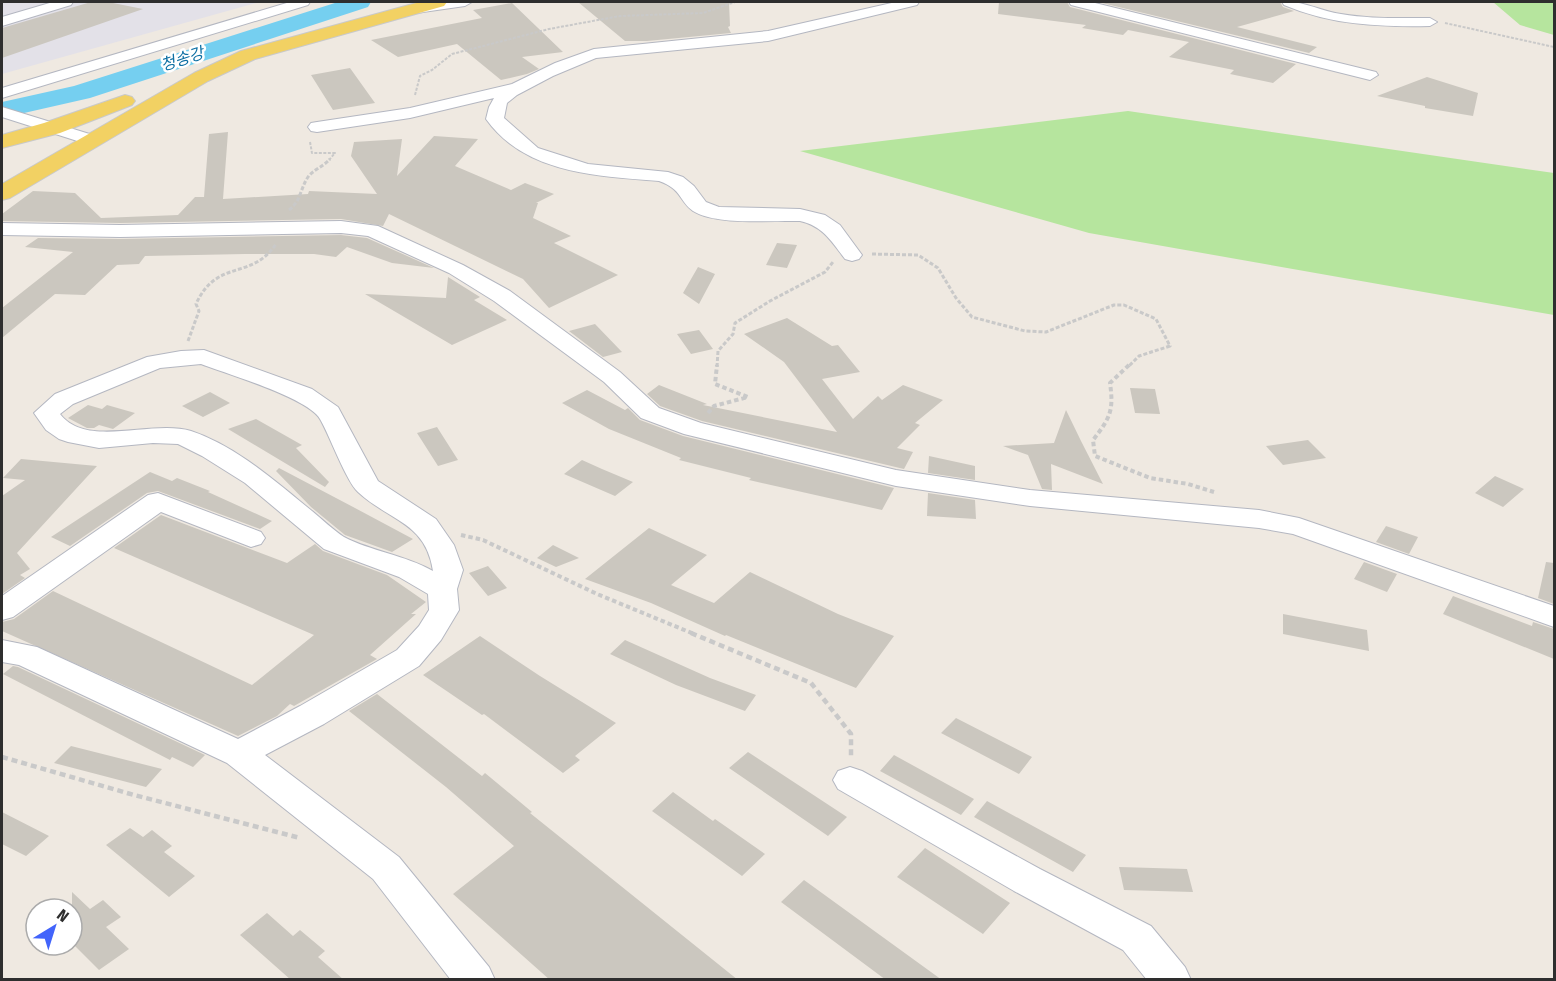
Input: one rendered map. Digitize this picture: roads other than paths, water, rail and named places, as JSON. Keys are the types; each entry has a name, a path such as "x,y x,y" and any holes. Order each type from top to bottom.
{"main road":[{"path":"2,142 230,63 265,48 408,7 438,2"},
{"path":"2,193 90,140 230,63"}],"street":[{"path":"2,22 66,2"},
{"path":"2,93 303,2"},
{"path":"408,7 465,2"},
{"path":"852,255 833,229 818,219 800,215 716,213 699,206 687,190 676,181 661,176 586,169 532,152 495,118 497,105 517,88 578,58 594,54 768,36 912,2"},
{"path":"1076,2 1370,75"},
{"path":"1289,2 1339,20 1430,22"},
{"path":"317,127 444,106 517,88"},
{"path":"2,112 90,140"},
{"path":"2,229 120,231 341,227 371,230 417,249 502,296 612,378 650,413 693,429 896,478 1030,498 1258,519 1299,527 1554,617"},
{"path":"239,754 312,716 408,658 430,633 444,610 442,589 448,570 440,545 426,525 367,486 329,412 303,394 204,357 156,362 63,399 46,413 55,425 68,434 99,440 153,435 183,437 211,450 254,477 334,543 409,570 442,589"},
{"path":"2,610 158,501 250,538"},
{"path":"2,651 26,655 239,754 386,868 475,980"},
{"path":"850,780 1137,938 1171,980"}],"waterway":[{"name":"청송강","path":"2,110 81,92 360,2"}]}
